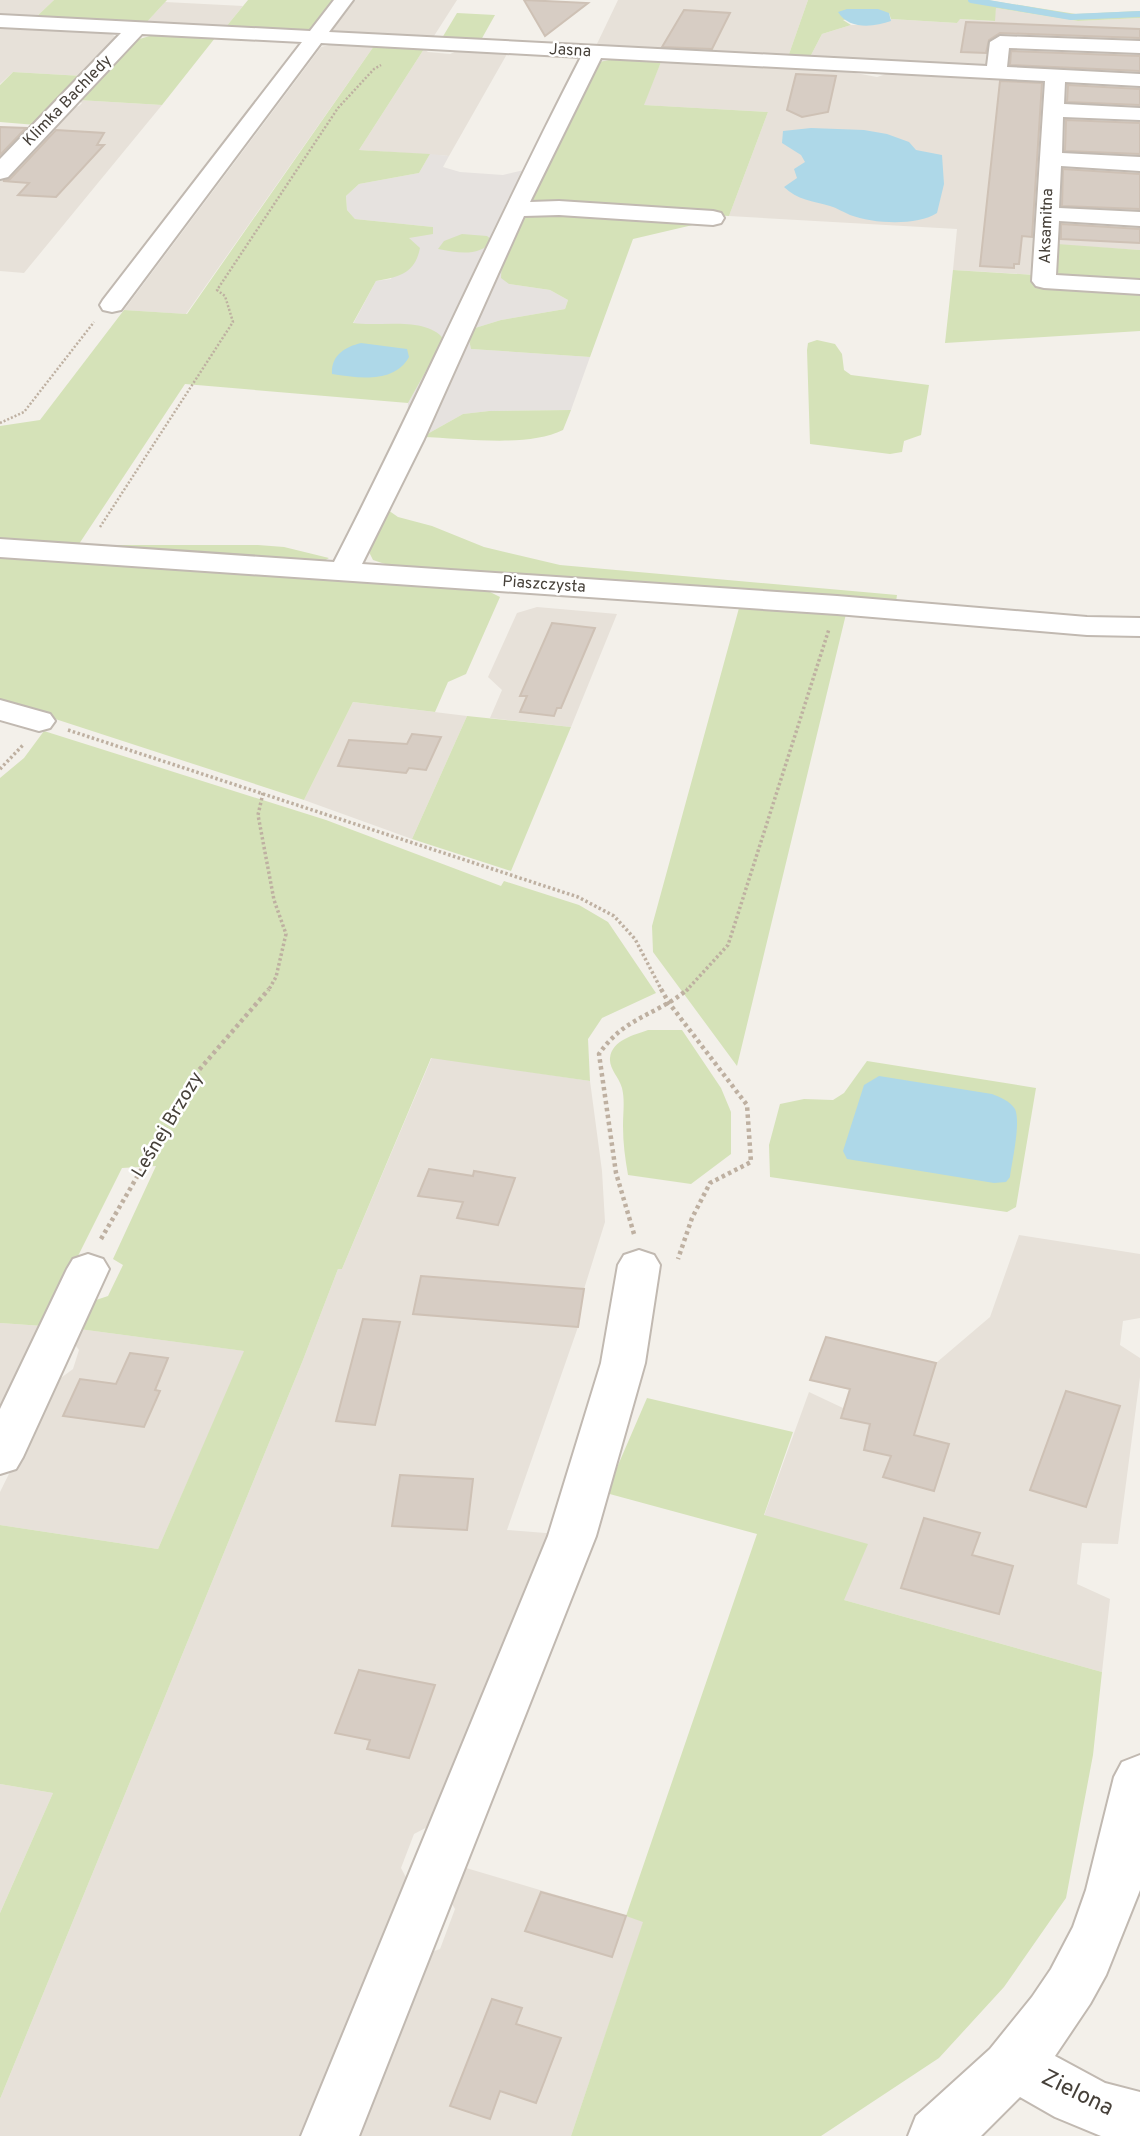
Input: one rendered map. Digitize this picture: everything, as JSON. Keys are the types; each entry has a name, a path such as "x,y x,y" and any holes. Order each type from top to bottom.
{"street":[{"path":"112,305 344,0"},
{"name":"Jasna","path":"0,21 1140,80"},
{"name":"Klimka Bachledy","path":"0,172 136,29"},
{"path":"996,73 1000,41 1140,47"},
{"path":"344,571 411,439 527,183 594,52"},
{"name":"Aksamitna","path":"1055,76 1045,281 1140,287"},
{"path":"1053,110 1140,114"},
{"path":"1050,159 1140,164"},
{"path":"517,209 559,208 713,218"},
{"path":"1047,214 1140,219"},
{"name":"Piaszczysta","path":"0,548 837,605 1087,626 1140,626"},
{"name":"Piaszczysta","path":"1087,626 1140,639"},
{"path":"0,710 39,721"},
{"path":"330,2136 572,1536 623,1363 657,1266"},
{"path":"0,1457 88,1269"},
{"path":"937,2136 968,2112 1017,2062 1068,1988 1100,1928 1118,1873 1140,1777"},
{"name":"Zielona","path":"1017,2062 1052,2088 1111,2113 1140,2119"}],"path":[{"path":"83,555 233,322 225,296 217,290 338,108 374,69 426,44"},
{"path":"0,423 24,412 88,326 112,305"},
{"path":"39,721 578,897 614,916 635,939 669,1003 747,1105 751,1162 710,1183 692,1218 657,1266 632,1227 616,1173 599,1054 615,1030 669,1003 699,978 729,945 837,605"},
{"name":"Leśnej Brzozy","path":"88,1269 108,1225 199,1070 267,994 276,976 286,934 274,900 258,816 263,793"}],"shaded area":[{"path":"0,0 54,0 34,19 0,17"},
{"path":"351,0 457,0 434,36 415,38 337,34 330,30"},
{"path":"618,0 808,0 788,57 595,48"},
{"path":"165,2 243,6 225,28 145,24"},
{"path":"996,8 1078,21 1140,18 1140,75 809,59 822,34 851,25 873,25 891,19 957,23 959,19 994,21"},
{"path":"0,27 111,34 120,39 83,76 13,72 0,84"},
{"path":"333,44 374,46 186,314 124,310 321,47"},
{"path":"424,49 428,52 450,54 457,51 507,54 449,156 359,150"},
{"path":"661,62 850,72 877,77 886,74 1140,87 1140,250 1058,245 1056,276 953,270 957,229 729,216 768,112 643,105"},
{"path":"78,100 162,105 24,273 0,271 0,181 71,108 82,103"},
{"path":"430,154 449,156 443,167 460,172 503,175 524,170 546,171 530,204 509,284 550,290 568,300 565,309 501,320 475,328 469,340 471,349 590,357 571,410 463,414 422,437 407,425 408,403 444,338 422,327 353,324 376,281 391,279 408,238 433,227 355,219 347,210 346,196 359,184 419,173"},
{"path":"537,607 617,614 571,727 490,718 502,690 488,677 517,613"},
{"path":"353,702 467,716 412,839 304,800"},
{"path":"432,1057 590,1081 602,1171 605,1222 584,1289 578,1327 507,1530 558,1534 435,1823 414,1834 401,1868 409,1883 299,2136 0,2136 0,2099 338,1269 342,1269"},
{"path":"1019,1235 1140,1254 1140,1318 1123,1321 1120,1345 1140,1358 1140,1377 1118,1544 1082,1543 1077,1584 1110,1599 1102,1672 844,1600 764,1516 809,1392 843,1408 850,1390 810,1380 826,1337 936,1363 990,1317"},
{"path":"0,1323 43,1326 0,1415"},
{"path":"79,1329 245,1351 158,1549 0,1525 0,1492 54,1383 73,1369 79,1350 73,1342"},
{"path":"0,1784 53,1793 0,1913"},
{"path":"456,1865 644,1921 571,2136 341,2136 417,1957 440,1949 455,1909 445,1892"}],"green space":[{"path":"54,0 167,0 145,24 34,19"},
{"path":"248,0 334,0 312,30 300,32 225,28"},
{"path":"808,0 987,0 1076,14 1140,11 1140,18 1078,21 996,8 995,21 960,19 957,23 891,19 889,13 843,20 851,25 822,34 809,59 788,57"},
{"path":"457,13 495,15 481,40 442,38"},
{"path":"153,35 215,38 162,105 78,100 136,40"},
{"path":"374,46 424,49 359,150 430,154 419,173 359,184 346,196 347,210 355,219 433,227 433,234 409,238 420,248 414,263 399,275 376,281 353,323 426,327 444,339 408,403 185,384 79,544 68,547 0,541 0,426 40,420 124,310 187,314"},
{"path":"614,59 661,62 644,105 768,112 729,216 530,205 599,62"},
{"path":"13,72 83,76 36,125 0,122 0,85"},
{"path":"530,210 714,220 633,239 590,357 471,349 469,340 475,328 501,320 565,309 568,300 550,290 509,284 501,278 509,241 518,223"},
{"path":"462,234 487,236 493,241 475,252 438,249 444,241"},
{"path":"1057,244 1140,250 1140,283 1056,276"},
{"path":"953,270 1035,275 1140,290 1140,331 945,343"},
{"path":"817,340 835,344 842,354 844,370 851,375 929,385 921,435 904,441 902,452 890,454 810,444 807,350 808,343"},
{"path":"571,410 563,430 548,436 494,441 422,437 463,414"},
{"path":"385,508 398,517 432,526 484,547 560,565 897,595 896,602 391,566 373,560 368,550"},
{"path":"102,545 258,545 284,547 329,558 319,564 108,549"},
{"path":"0,555 486,590 500,597 466,674 448,682 435,712 353,702 304,800 0,701"},
{"path":"739,608 846,614 737,1066 653,952 652,926"},
{"path":"467,716 571,727 511,871 412,839"},
{"path":"44,731 326,820 501,886 504,881 579,905 608,922 656,993 602,1018 588,1039 590,1081 431,1058 342,1269 338,1269 0,2099 0,1913 53,1793 0,1784 0,1525 158,1549 244,1351 79,1329 93,1301 108,1296 123,1265 113,1259 156,1166 122,1168 43,1326 0,1323 0,778 24,758"},
{"path":"648,1030 682,1030 721,1088 731,1112 731,1154 691,1184 628,1175 623,1138 623,1093 610,1058 619,1043"},
{"path":"867,1061 1036,1088 1016,1207 1007,1212 770,1177 769,1145 780,1104 804,1099 833,1100 844,1093"},
{"path":"647,1398 793,1432 764,1515 868,1544 844,1600 1102,1672 1093,1755 1066,1898 1004,1987 939,2058 821,2136 571,2136 643,1922 626,1916 757,1534 606,1493"}],"water":[{"path":"847,9 878,9 889,13 891,21 862,26 849,22 838,12"},
{"path":"811,128 864,130 887,134 909,142 916,150 942,155 944,184 937,213 907,222 871,220 794,195 784,187 797,178 794,169 805,162 801,155 782,143 783,131"},
{"path":"361,343 407,349 409,357 394,372 385,375 353,377 332,374 332,367 340,353"},
{"path":"879,1076 992,1094 1010,1104 1017,1115 1017,1132 1010,1177 1006,1182 994,1183 847,1159 843,1151 864,1085"}],"building":[{"path":"524,0 588,3 545,36"},
{"path":"684,10 730,13 712,49 662,47"},
{"path":"966,22 1140,29 1140,38 1000,33 989,40 986,53 961,52"},
{"path":"1011,51 1140,56 1140,71 1010,65"},
{"path":"796,74 836,76 828,112 802,117 787,110"},
{"path":"1000,81 1042,83 1032,237 1022,236 1019,264 1014,264 1014,268 980,266"},
{"path":"1068,85 1140,89 1140,105 1067,102"},
{"path":"1066,120 1140,123 1140,154 1065,151"},
{"path":"0,127 26,128 0,155"},
{"path":"56,130 104,133 97,145 104,145 56,197 18,195 29,183 3,181 10,179"},
{"path":"1063,169 1140,174 1140,209 1062,206"},
{"path":"1061,224 1140,229 1140,243 1061,239"},
{"path":"552,623 595,628 561,708 557,708 554,716 520,712 527,696 520,696"},
{"path":"412,734 441,737 426,770 409,768 406,773 338,766 349,740 407,744"},
{"path":"429,1169 473,1176 474,1171 515,1178 498,1225 457,1218 463,1202 418,1196"},
{"path":"421,1276 584,1289 578,1327 413,1314"},
{"path":"363,1319 400,1322 375,1425 336,1421"},
{"path":"826,1337 936,1363 914,1435 949,1444 934,1491 883,1477 891,1456 864,1450 870,1424 841,1418 850,1389 810,1380"},
{"path":"130,1353 168,1358 155,1390 160,1391 144,1427 63,1416 80,1379 116,1384"},
{"path":"1066,1391 1120,1406 1086,1507 1030,1490"},
{"path":"400,1475 473,1479 467,1530 392,1526"},
{"path":"924,1518 980,1533 972,1555 1013,1566 999,1614 901,1588"},
{"path":"359,1670 435,1685 409,1758 367,1749 370,1740 335,1733"},
{"path":"541,1892 626,1916 612,1957 525,1931"},
{"path":"492,1999 522,2008 516,2024 561,2038 536,2103 500,2091 490,2119 450,2106"}],"waterway":[{"path":"971,0 1071,17 1140,14"}]}
